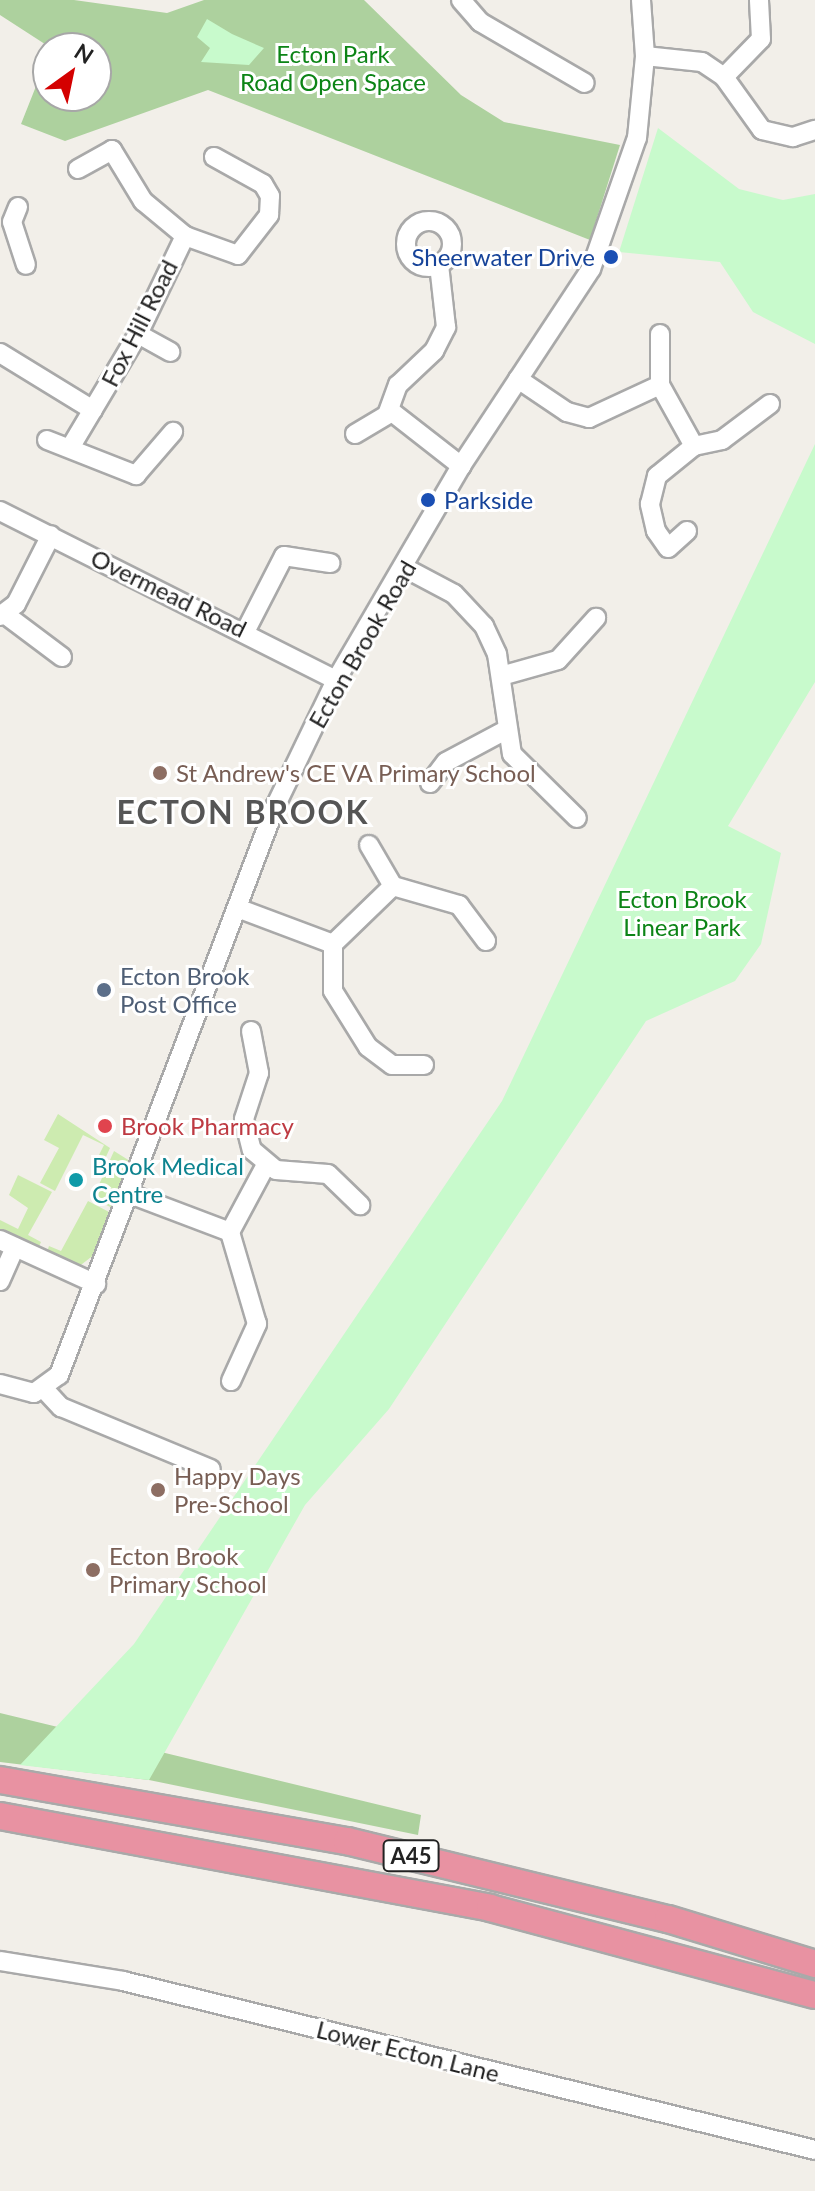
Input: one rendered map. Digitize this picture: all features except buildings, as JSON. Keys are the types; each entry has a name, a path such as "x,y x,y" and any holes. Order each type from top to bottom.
{"highway":[{"name":"A45","path":"0,1780 347,1841 668,1919 815,1964"},
{"name":"A45","path":"0,1816 475,1905 815,1995"}],"street":[{"path":"461,0 480,22 585,83"},
{"name":"Ecton Brook Road","path":"44,1389 70,1353 240,909 275,807 336,680 405,568 461,466 584,280 612,224 626,180 645,56 641,0"},
{"path":"724,77 761,39 759,0"},
{"path":"645,56 702,62 724,77 762,130 793,137 815,130"},
{"path":"78,169 112,150 143,201 185,236 238,255 269,215 263,184 214,157"},
{"path":"10,215 26,265"},
{"name":"Fox Hill Road","path":"70,448 138,334 185,236"},
{"path":"355,434 388,412 398,385 434,351 446,327 439,265"},
{"path":"138,334 170,352"},
{"path":"660,334 660,385 694,446"},
{"name":"Fox Hill Road","path":"3,362 93,410"},
{"path":"518,379 567,412 589,418 660,385"},
{"path":"687,531 668,548 650,504 663,469 694,446 722,440 770,404"},
{"path":"388,412 461,466"},
{"path":"47,440 136,475 173,432"},
{"name":"Overmead Road","path":"0,511 246,630 336,680"},
{"path":"51,535 3,616 62,657"},
{"path":"246,630 284,556 290,536"},
{"path":"284,556 330,563"},
{"path":"405,568 475,613 501,676 504,731 531,780 577,818"},
{"path":"501,676 558,660 596,618"},
{"path":"430,783 446,762 504,731"},
{"path":"369,845 393,886 459,905 486,941"},
{"path":"393,886 333,944 333,991 368,1047 392,1065 424,1065"},
{"path":"240,909 333,944"},
{"path":"251,1031 259,1073 244,1130 266,1165 328,1174 360,1205"},
{"path":"231,1381 257,1324 230,1232 266,1165"},
{"path":"130,1194 230,1232"},
{"path":"0,1281 7,1244 96,1284"},
{"path":"0,1384 44,1389 61,1407 211,1469"},
{"name":"Lower Ecton Lane","path":"0,1961 123,1981 815,2150"}],"green space":[{"name":"Ecton Park Road Open Space","path":"0,0 74,0 167,13 204,0 364,0 461,95 504,122 620,145 590,240 208,90 65,141 21,124 32,96 32,112 112,112 112,32 32,32 32,36 0,15"},
{"path":"207,19 264,48 249,65 201,62 210,48 197,37"},
{"path":"658,128 739,189 783,200 815,194 815,344 753,312 720,262 619,252"},
{"name":"Ecton Brook Linear Park","path":"815,444 815,682 728,826 781,853 761,944 735,981 646,1021 389,1409 305,1505 149,1780 20,1765 134,1644 502,1101"},
{"path":"58,1114 110,1148 99,1172 92,1169 104,1145 83,1135 55,1191 40,1183 59,1148 44,1140"},
{"path":"114,1151 130,1161 112,1208 93,1198"},
{"path":"18,1175 52,1192 28,1235 41,1242 37,1251 0,1229 0,1220 18,1229 28,1208 9,1195"},
{"path":"88,1201 111,1213 95,1254 77,1268 46,1255 49,1246 61,1251"},
{"path":"0,1713 421,1815 418,1835 149,1780 0,1762"}],"place":[{"name":"Sheerwater Drive","path":"611,257"},
{"name":"Parkside","path":"428,500"},
{"name":"St Andrew's CE VA Primary School","path":"160,773"},
{"name":"Ecton Brook Post Office","path":"104,990"},
{"name":"Brook Pharmacy","path":"105,1126"},
{"name":"Brook Medical Centre","path":"76,1180"},
{"name":"Happy Days Pre-School","path":"158,1490"},
{"name":"Ecton Brook Primary School","path":"93,1570"}],"district":[{"name":"ECTON BROOK","path":"243,812"}]}
